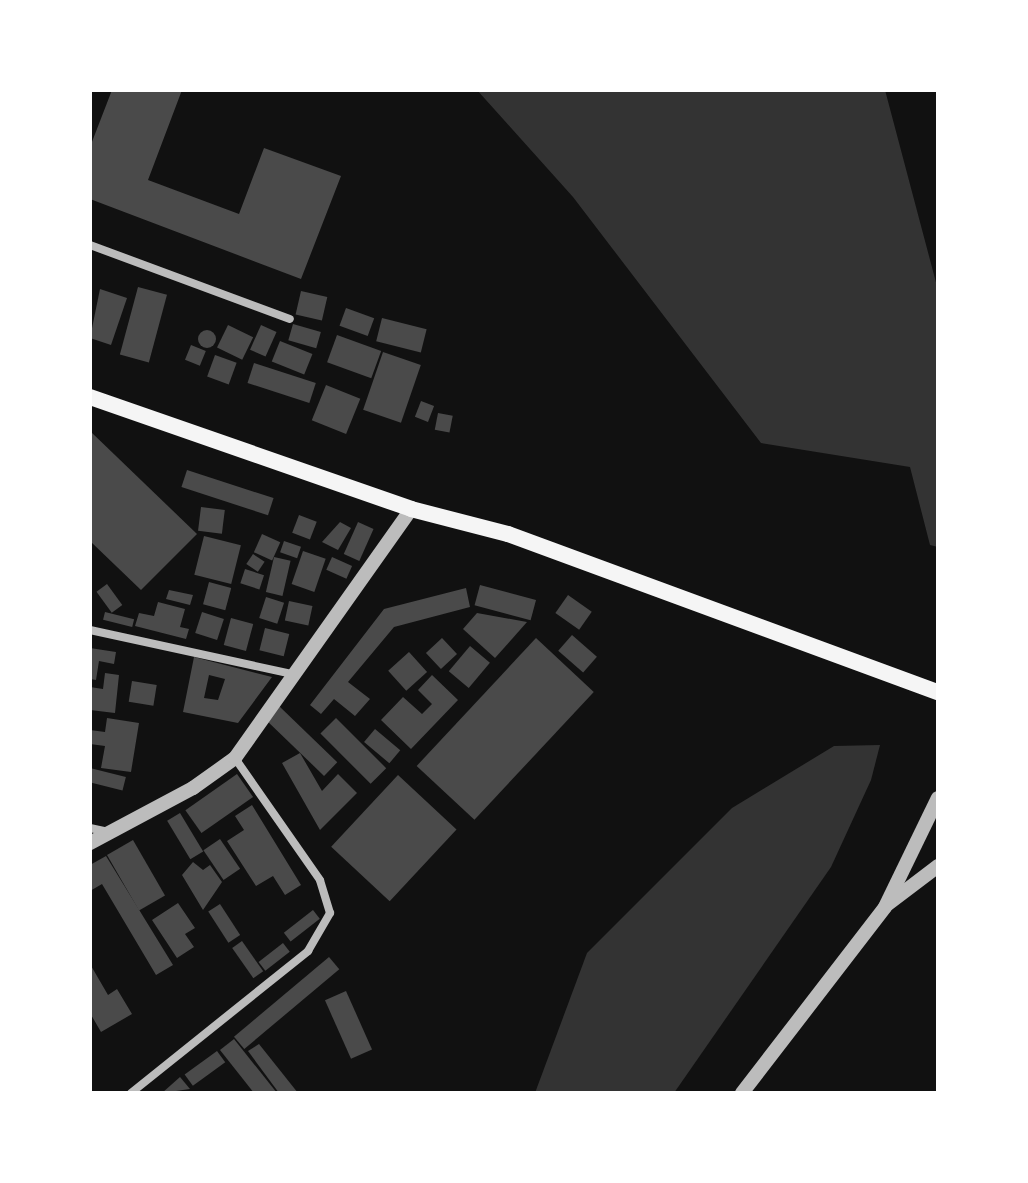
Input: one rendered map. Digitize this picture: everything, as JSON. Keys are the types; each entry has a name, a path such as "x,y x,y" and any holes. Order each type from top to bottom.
{"main road":[{"path":"90,397 411,509 508,534 938,692"}],"street":[{"path":"90,245 290,319"},
{"path":"90,843 193,788 235,758 297,675 411,509"},
{"path":"90,630 297,675"},
{"path":"131,1093 308,951 330,913 320,880 235,758"},
{"path":"742,1093 885,907 938,798"},
{"path":"90,828 111,832"},
{"path":"885,907 938,866"}],"shaded area":[{"path":"477,90 885,90 938,290 938,547 930,545 910,467 761,443 573,197"},
{"path":"880,745 871,780 831,867 674,1093 535,1093 587,953 732,808 834,746"}],"building":[{"path":"112,90 182,90 148,180 239,214 264,148 341,176 301,279 90,199 90,147"},
{"path":"138,287 167,295 149,362 120,355"},
{"path":"100,289 127,298 111,345 90,338"},
{"path":"301,291 327,297 322,320 296,314"},
{"path":"346,308 374,318 368,336 340,326"},
{"path":"382,318 427,329 421,352 376,341"},
{"path":"293,324 321,332 316,348 288,340"},
{"path":"228,325 253,337 242,360 217,347"},
{"path":"261,325 277,332 266,357 250,350"},
{"path":"203,330 211,330 216,339 214,346 203,348 198,343 198,335"},
{"path":"337,335 381,351 371,378 327,362"},
{"path":"280,341 312,354 304,375 272,361"},
{"path":"191,345 206,351 200,366 185,360"},
{"path":"383,352 421,365 401,423 363,410"},
{"path":"215,355 237,363 229,384 207,377"},
{"path":"254,363 316,383 309,403 248,383"},
{"path":"326,385 360,399 346,434 312,420"},
{"path":"421,401 434,406 428,422 415,417"},
{"path":"438,413 453,416 449,433 435,430"},
{"path":"90,431 197,534 141,590 90,541"},
{"path":"187,470 274,498 268,515 181,487"},
{"path":"201,507 225,510 222,534 198,531"},
{"path":"299,515 317,522 310,540 292,533"},
{"path":"340,522 351,528 338,550 322,542"},
{"path":"358,522 374,529 359,561 344,554"},
{"path":"262,534 280,542 272,560 254,552"},
{"path":"204,536 241,545 231,584 194,575"},
{"path":"284,541 301,547 297,558 280,552"},
{"path":"303,551 326,559 314,592 292,584"},
{"path":"253,554 265,562 258,572 246,564"},
{"path":"274,557 291,561 282,596 266,592"},
{"path":"332,557 352,566 346,579 326,570"},
{"path":"245,569 264,575 259,589 240,583"},
{"path":"209,582 231,588 225,610 203,604"},
{"path":"107,584 122,605 112,613 96,592"},
{"path":"480,585 536,600 531,620 475,605"},
{"path":"466,588 470,607 394,627 348,682 370,699 355,716 334,699 321,714 310,705 384,609"},
{"path":"169,590 193,595 190,605 166,599"},
{"path":"568,595 592,612 579,630 555,613"},
{"path":"266,597 284,603 277,624 259,618"},
{"path":"289,601 312,606 308,626 285,621"},
{"path":"158,602 185,609 180,627 189,629 186,639 135,626 139,613 154,616"},
{"path":"105,612 134,619 132,627 103,620"},
{"path":"202,612 224,619 217,640 195,633"},
{"path":"477,613 527,622 495,658 463,629"},
{"path":"231,618 253,624 246,651 224,645"},
{"path":"265,628 289,634 284,656 259,650"},
{"path":"572,635 597,657 583,672 558,651"},
{"path":"442,638 457,654 441,669 426,653"},
{"path":"536,638 594,692 474,820 417,766"},
{"path":"470,646 490,663 469,688 449,671"},
{"path":"90,648 116,652 114,664 99,661 96,680 90,679"},
{"path":"409,652 427,672 406,691 388,671"},
{"path":"194,657 272,677 238,723 183,712","holes":["209,675 225,679 218,700 204,698"]},
{"path":"105,673 119,675 115,713 90,710 90,687 103,689"},
{"path":"432,675 458,700 411,749 381,720 403,697 422,714 432,704 418,690"},
{"path":"132,681 157,685 153,706 129,702"},
{"path":"279,706 337,762 324,776 266,720"},
{"path":"107,718 139,723 131,772 101,768 105,746 90,744 90,730 105,732"},
{"path":"336,718 386,768 371,784 320,734"},
{"path":"375,729 400,750 389,763 364,742"},
{"path":"300,753 322,791 338,774 357,793 320,830 282,763"},
{"path":"90,768 126,777 123,791 90,782"},
{"path":"237,774 253,797 201,833 185,810"},
{"path":"398,775 457,830 390,901 331,847"},
{"path":"252,805 301,885 285,895 273,876 256,886 227,841 244,830 235,816"},
{"path":"180,813 203,852 190,859 167,821"},
{"path":"220,839 240,869 224,880 203,850"},
{"path":"133,840 165,895 139,910 107,855"},
{"path":"106,856 173,965 156,975 102,884 90,891 90,865"},
{"path":"193,862 203,870 210,865 222,882 203,910 182,875"},
{"path":"178,903 195,928 185,934 194,947 177,958 152,920"},
{"path":"220,904 240,935 228,943 208,912"},
{"path":"313,910 320,919 291,941 284,933"},
{"path":"242,941 263,971 253,978 232,948"},
{"path":"283,943 290,952 265,971 259,962"},
{"path":"329,957 339,969 244,1049 234,1037"},
{"path":"90,964 108,995 117,989 132,1014 101,1032 90,1013"},
{"path":"346,991 372,1049 351,1059 325,1000"},
{"path":"234,1039 277,1093 254,1093 220,1050"},
{"path":"259,1044 298,1093 279,1093 248,1051"},
{"path":"217,1051 225,1062 193,1086 185,1075"},
{"path":"180,1077 190,1089 162,1093"}]}
